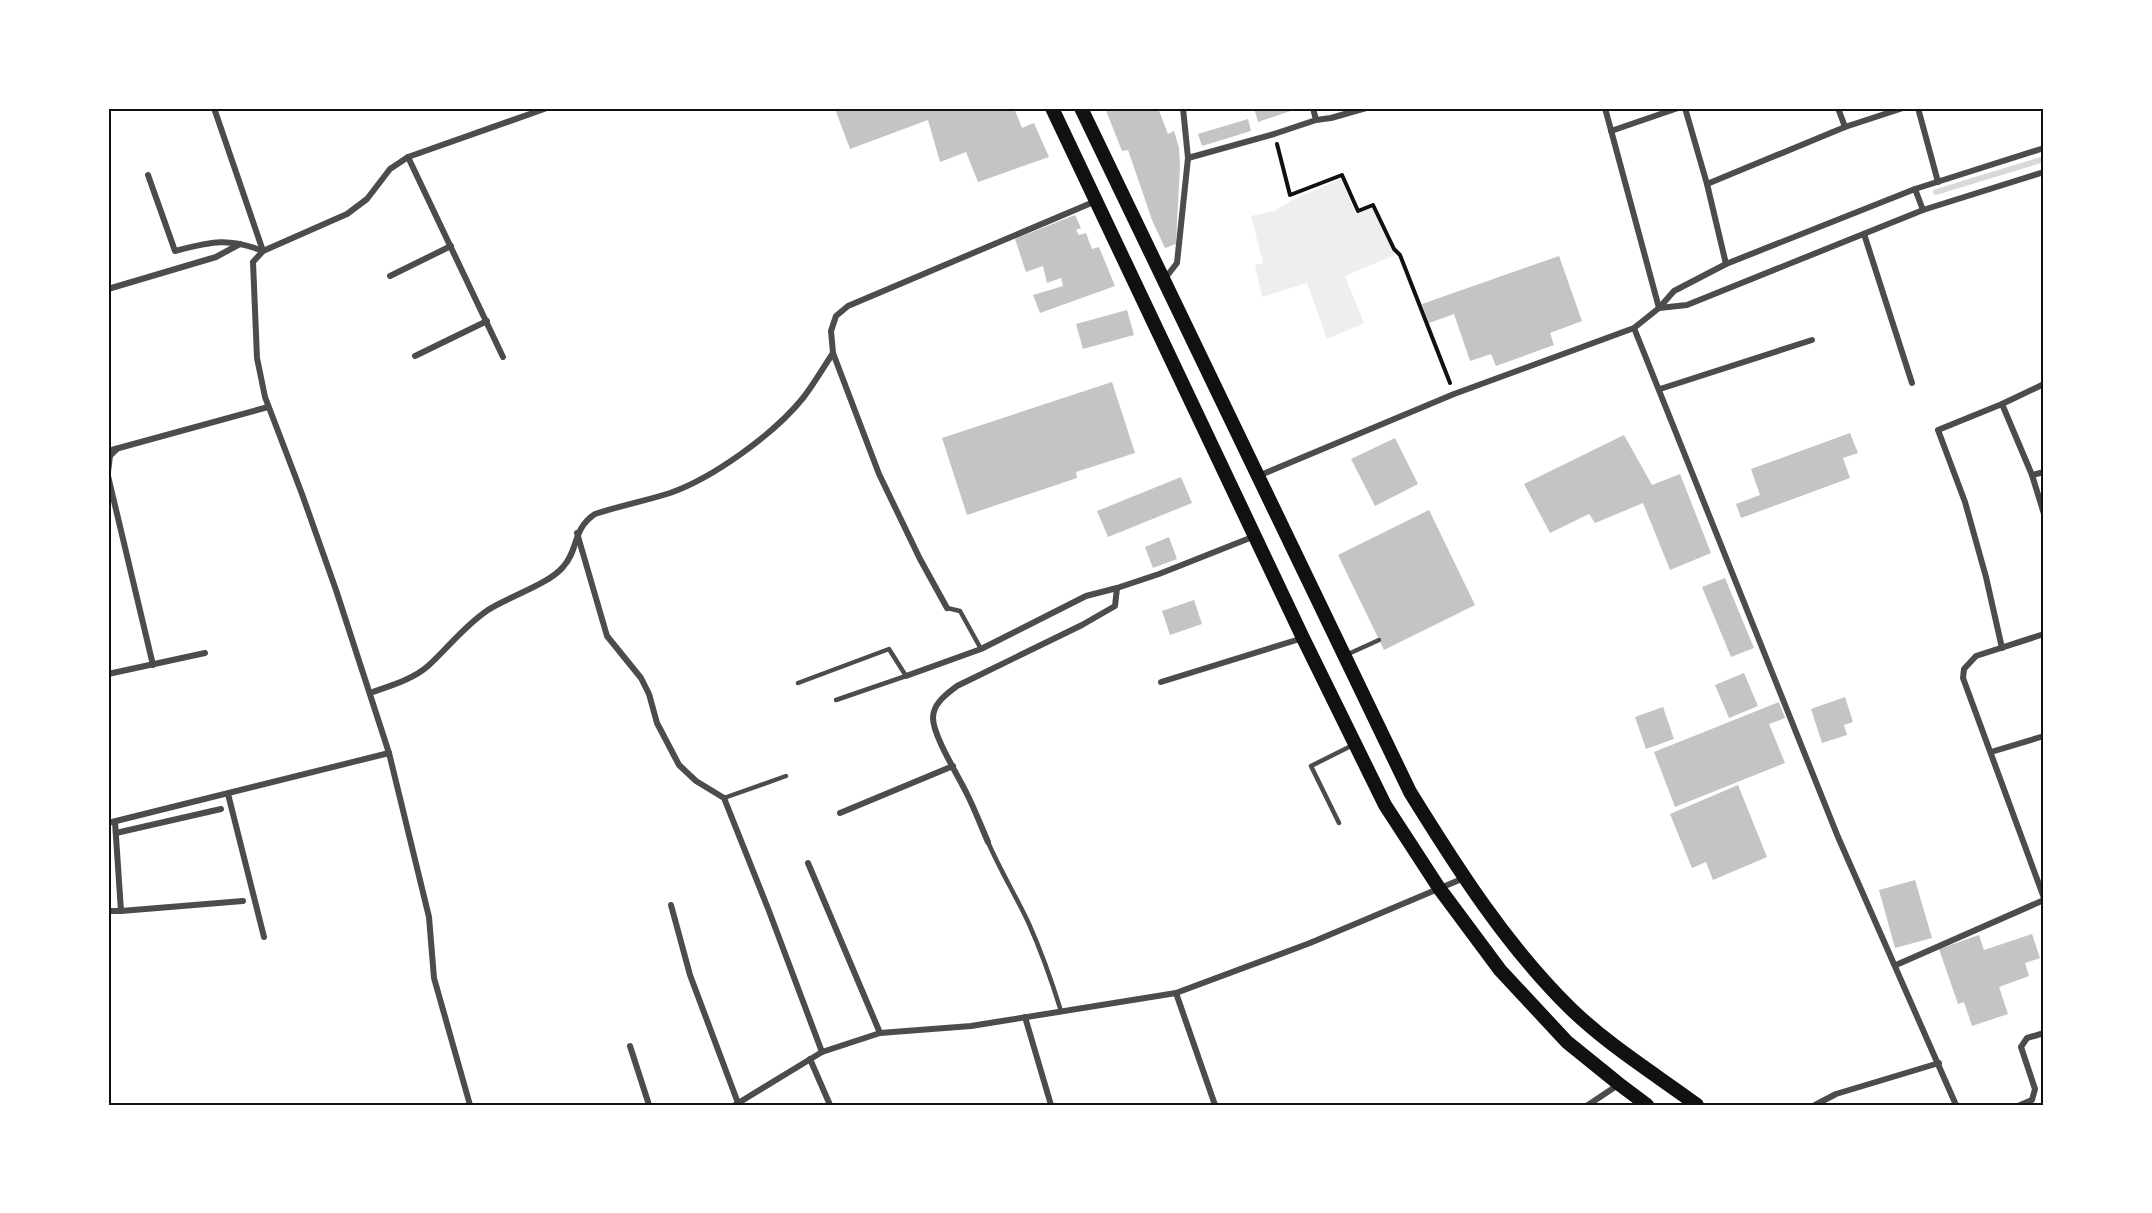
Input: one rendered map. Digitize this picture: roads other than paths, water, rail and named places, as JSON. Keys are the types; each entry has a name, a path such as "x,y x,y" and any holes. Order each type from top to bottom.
{"main road":[{"path":"1052,108 1303,638 1385,805 1439,888 1500,970 1567,1042 1647,1105"},
{"path":"1081,108 1410,792 1464,878 1522,955 1571,1009 1628,1055 1697,1105"}],"street":[{"path":"214,108 263,251"},
{"path":"470,1105 434,978 429,917 389,753 302,494 268,407 257,358 253,262 263,251 357,208 377,189 390,169 408,157 547,108"},
{"path":"1163,281 1177,263 1188,158 1183,108"},
{"path":"1313,108 1316,120"},
{"path":"1188,158 1316,120 1366,108"},
{"path":"1605,108 1659,308"},
{"path":"1611,131 1678,108"},
{"path":"1685,108 1707,184 1726,264"},
{"path":"1838,108 1845,126"},
{"path":"1707,184 1845,126 1903,108"},
{"path":"1918,108 1938,182"},
{"path":"1258,476 1454,394 1634,328 1659,308 1674,291 1726,264 1915,189 2044,148"},
{"path":"408,157 503,357"},
{"path":"1659,308 1687,305 1923,210 2044,172"},
{"path":"148,175 175,251 211,242 242,243 263,251"},
{"path":"1915,189 1923,210"},
{"path":"947,608 920,559 879,474 834,353 831,331 836,316 848,306 1096,201"},
{"path":"1864,234 1912,382"},
{"path":"108,289 216,257 242,243"},
{"path":"390,276 451,246"},
{"path":"415,356 487,321"},
{"path":"1634,328 1838,837 1956,1105"},
{"path":"1660,389 1812,340"},
{"path":"370,693 426,668 471,623 563,568 570,556 577,533 585,520 594,514 669,493 690,484 720,467 778,425 802,398 834,353"},
{"path":"2002,648 1986,577 1965,502 1938,430 2044,384"},
{"path":"2002,404 2032,475 2044,514"},
{"path":"108,451 268,407"},
{"path":"118,448 110,456 108,474 153,665"},
{"path":"2032,475 2044,472"},
{"path":"577,533 607,636 641,678 649,694 657,723 679,765 696,781 724,798 822,1052"},
{"path":"906,676 981,649 1086,596 1117,588 1255,536"},
{"path":"987,842 936,732 933,718 936,706 957,686 1082,625 1115,606 1117,588"},
{"path":"1896,965 2044,899 1965,686 1964,669 1976,656 2044,634"},
{"path":"1161,682 1303,638"},
{"path":"108,674 205,653"},
{"path":"1990,752 2044,736"},
{"path":"121,911 116,833 111,823 389,753"},
{"path":"840,813 953,766"},
{"path":"228,794 264,937"},
{"path":"116,833 221,809"},
{"path":"808,863 880,1033"},
{"path":"671,905 690,975 737,1104 822,1052 880,1033 971,1026 1176,993 1310,943 1464,878"},
{"path":"108,911 243,901"},
{"path":"1176,993 1215,1105"},
{"path":"1025,1017 1050,1105"},
{"path":"2020,1105 2032,1101 2035,1089 2021,1047 2027,1038 2044,1033"},
{"path":"630,1046 649,1105"},
{"path":"810,1059 830,1105"},
{"path":"1815,1105 1836,1094 1939,1063"},
{"path":"1588,1105 1618,1084"}],"lane":[{"path":"947,608 960,611 981,649"},
{"path":"1343,656 1378,640"},
{"path":"798,683 889,649 906,676 836,700"},
{"path":"1339,823 1311,766 1355,744"},
{"path":"724,798 786,776"},
{"path":"987,842 1028,922 1045,962 1061,1011"}],"waterway":[{"path":"1936,192 2044,159"}]}
